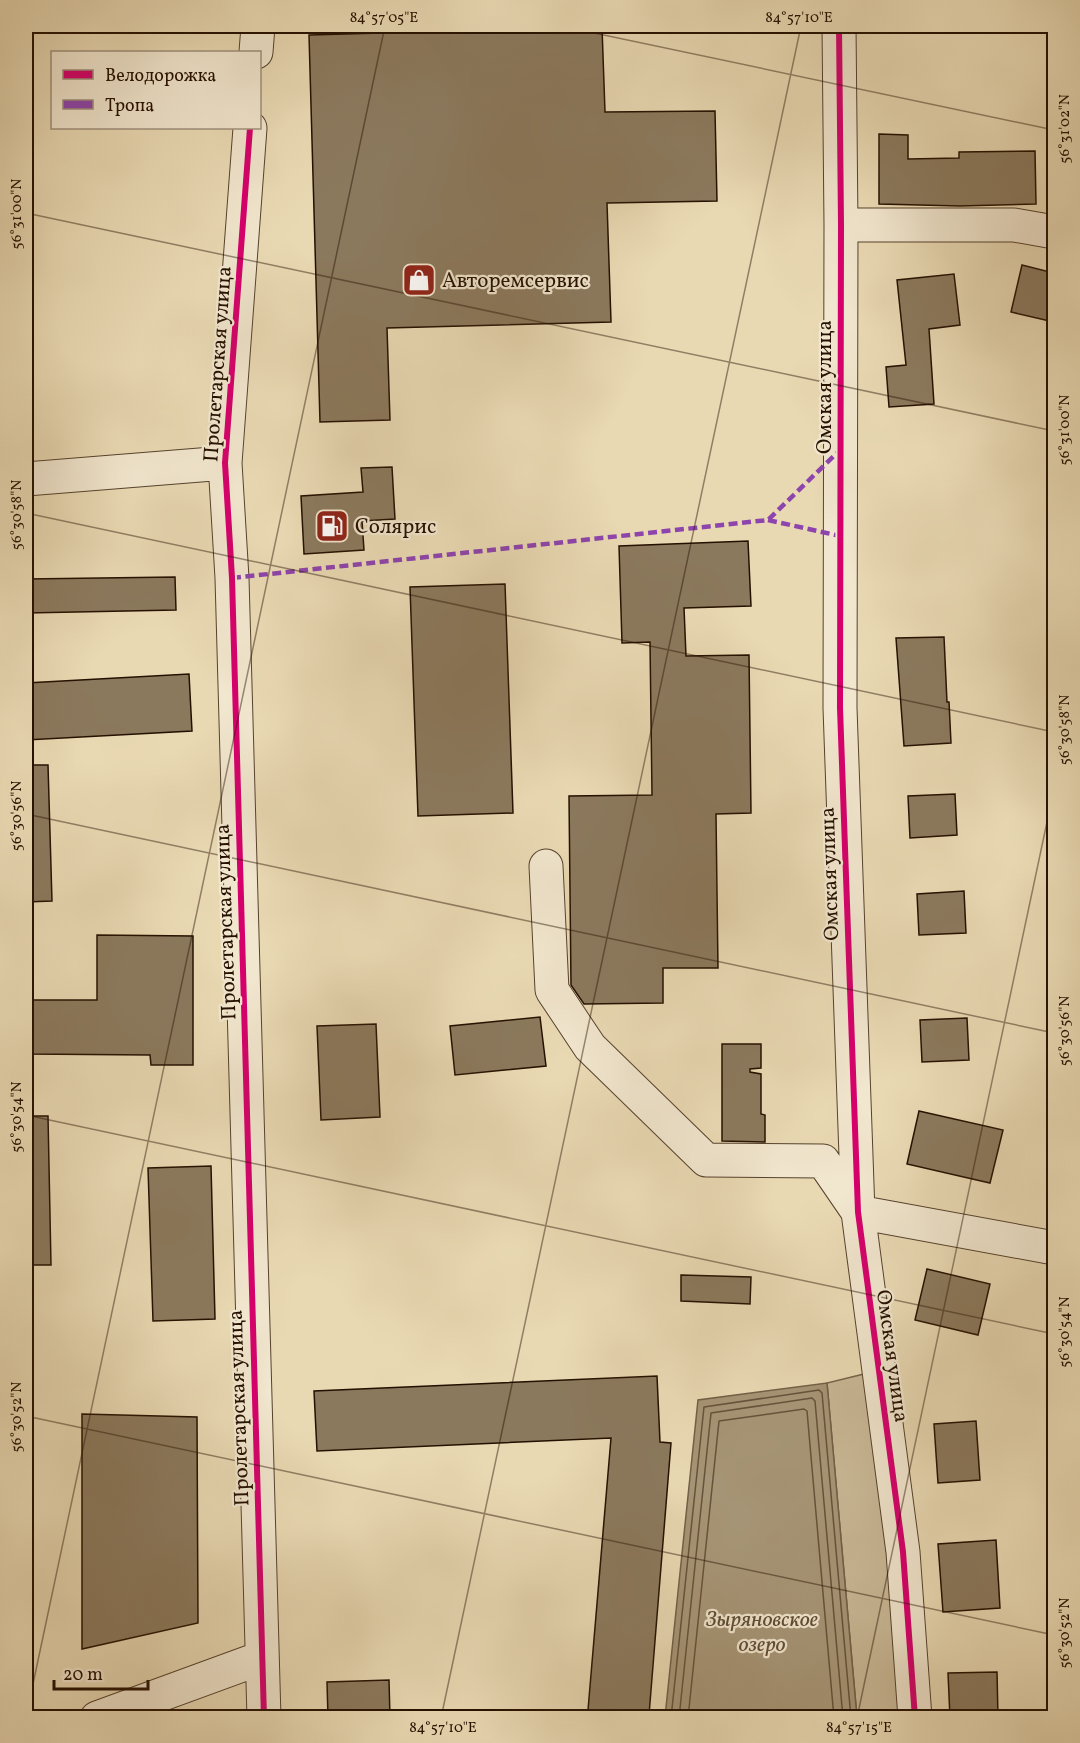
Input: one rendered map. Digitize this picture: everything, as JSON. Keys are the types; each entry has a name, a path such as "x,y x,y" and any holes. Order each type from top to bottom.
{"street":[{"path":"256,51 258,26"},
{"name":"Омская улица","path":"838,26 841,225 840,708 858,1212 903,1552 915,1718"},
{"name":"Пролетарская улица","path":"250,129 225,463 233,590 264,1718"},
{"path":"841,225 1014,225 1054,232"},
{"path":"26,479 225,463"},
{"path":"546,866 552,990 590,1047 706,1160 823,1161 858,1212 1054,1248"},
{"path":"97,1718 261,1658"}],"shaded area":[{"path":"864,1374 887,1555 901,1717 857,1717 827,1383"}],"water":[{"name":"Зыряновское озеро","path":"827,1383 857,1717 665,1717 698,1400"}],"building":[{"path":"602,27 605,112 715,111 717,201 607,203 611,322 387,328 390,420 320,422 309,35"},
{"path":"879,134 908,135 908,159 959,158 959,152 1035,151 1036,204 960,206 879,204"},
{"path":"1022,265 1054,273 1054,322 1011,312"},
{"path":"954,274 960,325 929,329 934,404 889,407 886,367 906,365 897,280"},
{"path":"392,467 395,519 362,521 364,550 304,554 301,496 363,492 361,468"},
{"path":"748,541 751,606 684,608 686,656 749,655 751,813 716,814 718,968 663,968 663,1003 584,1004 571,985 569,796 652,795 650,642 622,643 619,546"},
{"path":"175,577 176,610 26,613 26,579"},
{"path":"505,584 513,813 418,816 410,587"},
{"path":"944,637 951,743 904,746 896,638"},
{"path":"189,674 192,731 26,740 26,683"},
{"path":"26,765 48,765 52,901 26,902"},
{"path":"955,794 957,835 910,838 908,796"},
{"path":"964,891 966,933 919,935 917,894"},
{"path":"97,935 193,936 193,1065 151,1065 150,1055 26,1054 26,1000 97,1000"},
{"path":"540,1017 546,1066 455,1075 450,1026"},
{"path":"967,1018 969,1060 922,1062 920,1020"},
{"path":"376,1024 380,1117 321,1120 317,1026"},
{"path":"722,1044 761,1044 761,1068 750,1069 750,1072 761,1074 761,1114 765,1115 765,1142 722,1141"},
{"path":"919,1111 1003,1130 990,1183 907,1164"},
{"path":"26,1116 48,1116 51,1265 26,1265"},
{"path":"211,1166 215,1319 153,1321 148,1168"},
{"path":"927,1269 990,1284 978,1335 915,1320"},
{"path":"681,1275 751,1277 750,1304 681,1301"},
{"path":"657,1376 660,1442 671,1443 649,1715 588,1710 611,1438 317,1451 314,1391"},
{"path":"82,1414 197,1417 198,1623 82,1649"},
{"path":"976,1421 980,1480 938,1483 934,1424"},
{"path":"996,1540 1000,1608 943,1612 938,1544"},
{"path":"997,1672 998,1718 950,1718 948,1673"},
{"path":"389,1680 390,1718 328,1718 327,1682"}],"marked path":[{"path":"232,578 768,520 840,450"},
{"path":"768,520 840,536"}],"cycle path":[{"path":"839,26 840,708 858,1212 903,1552 915,1718"},
{"path":"250,129 225,463 232,578 264,1718"}],"place":[{"name":"Авторемсервис","path":"419,280"},
{"name":"Солярис","path":"332,526"}]}
